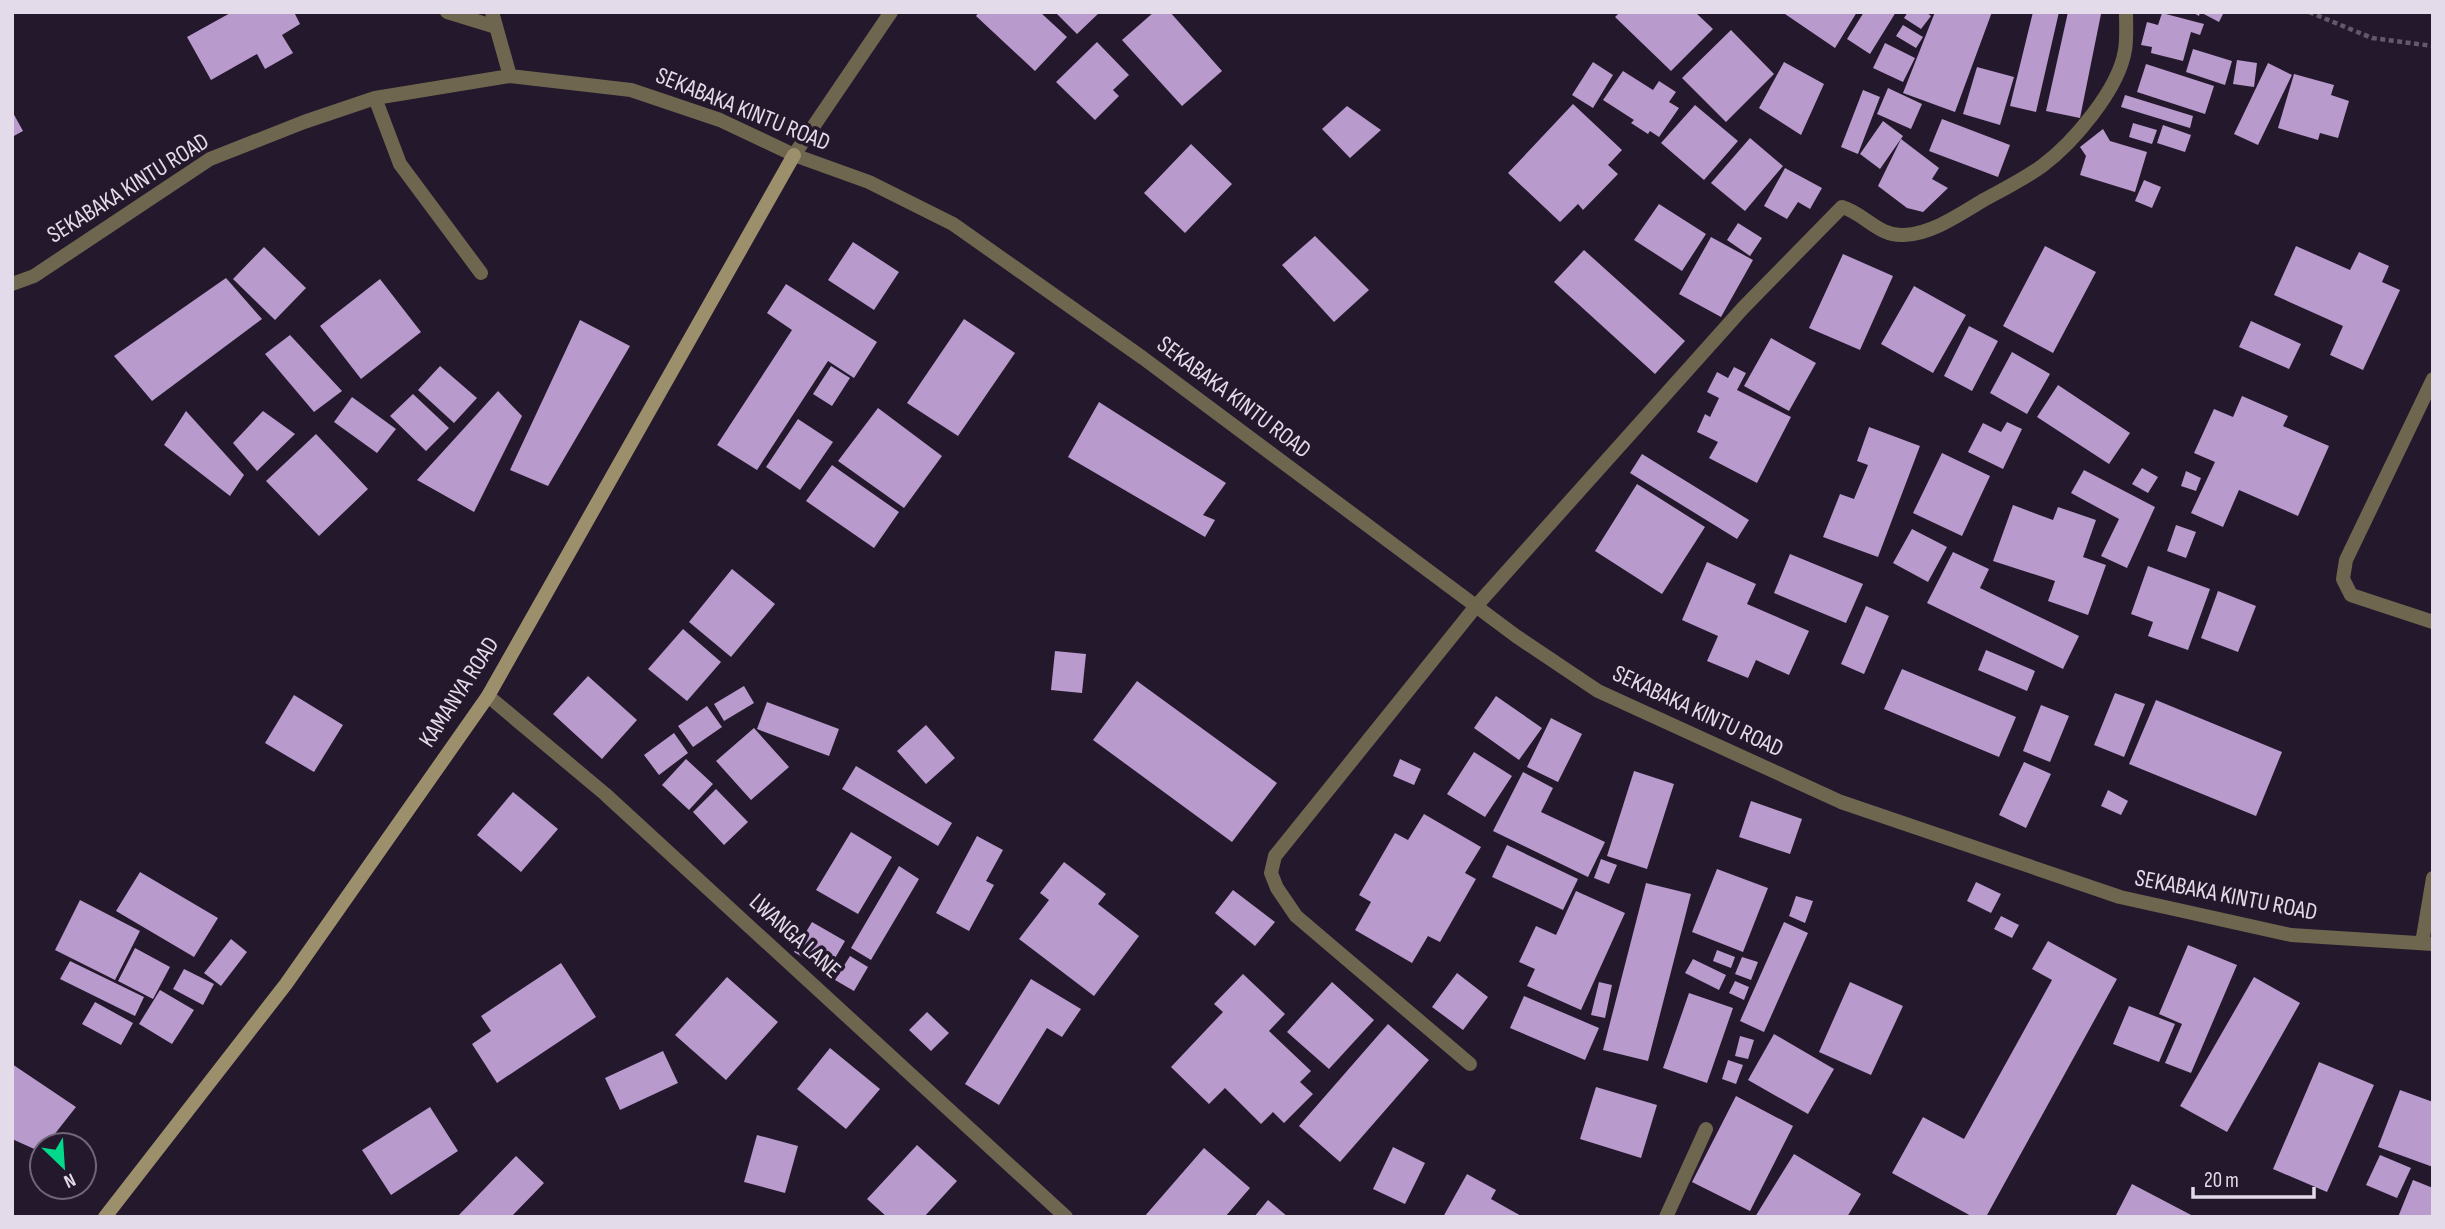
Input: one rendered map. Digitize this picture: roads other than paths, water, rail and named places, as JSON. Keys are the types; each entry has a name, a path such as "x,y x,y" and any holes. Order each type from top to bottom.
{"street":[{"path":"447,12 494,20 510,76"},
{"path":"794,155 891,12"},
{"path":"1470,1064 1296,916 1277,888 1271,873 1275,856 1477,605 1743,308 1842,207 1856,211 1880,230 1903,236 1929,229 1961,214 2042,166 2082,129 2109,90 2125,52 2126,12"},
{"name":"SEKABAKA KINTU ROAD","path":"12,284 34,276 209,159 375,98 510,76 631,90 720,120 794,155 869,182 953,224 1143,358 1516,636 1598,691 1842,802 2120,897 2291,935 2427,943"},
{"path":"375,98 400,164 481,273"},
{"name":"KAMANYA ROAD","path":"105,1217 286,984 488,696 794,155"},
{"path":"2433,379 2346,561 2343,579 2351,596 2433,622"},
{"name":"LWANGA LANE","path":"488,696 605,794 1066,1217"},
{"path":"2427,943 2433,878"},
{"path":"1666,1217 1706,1129"}]}
